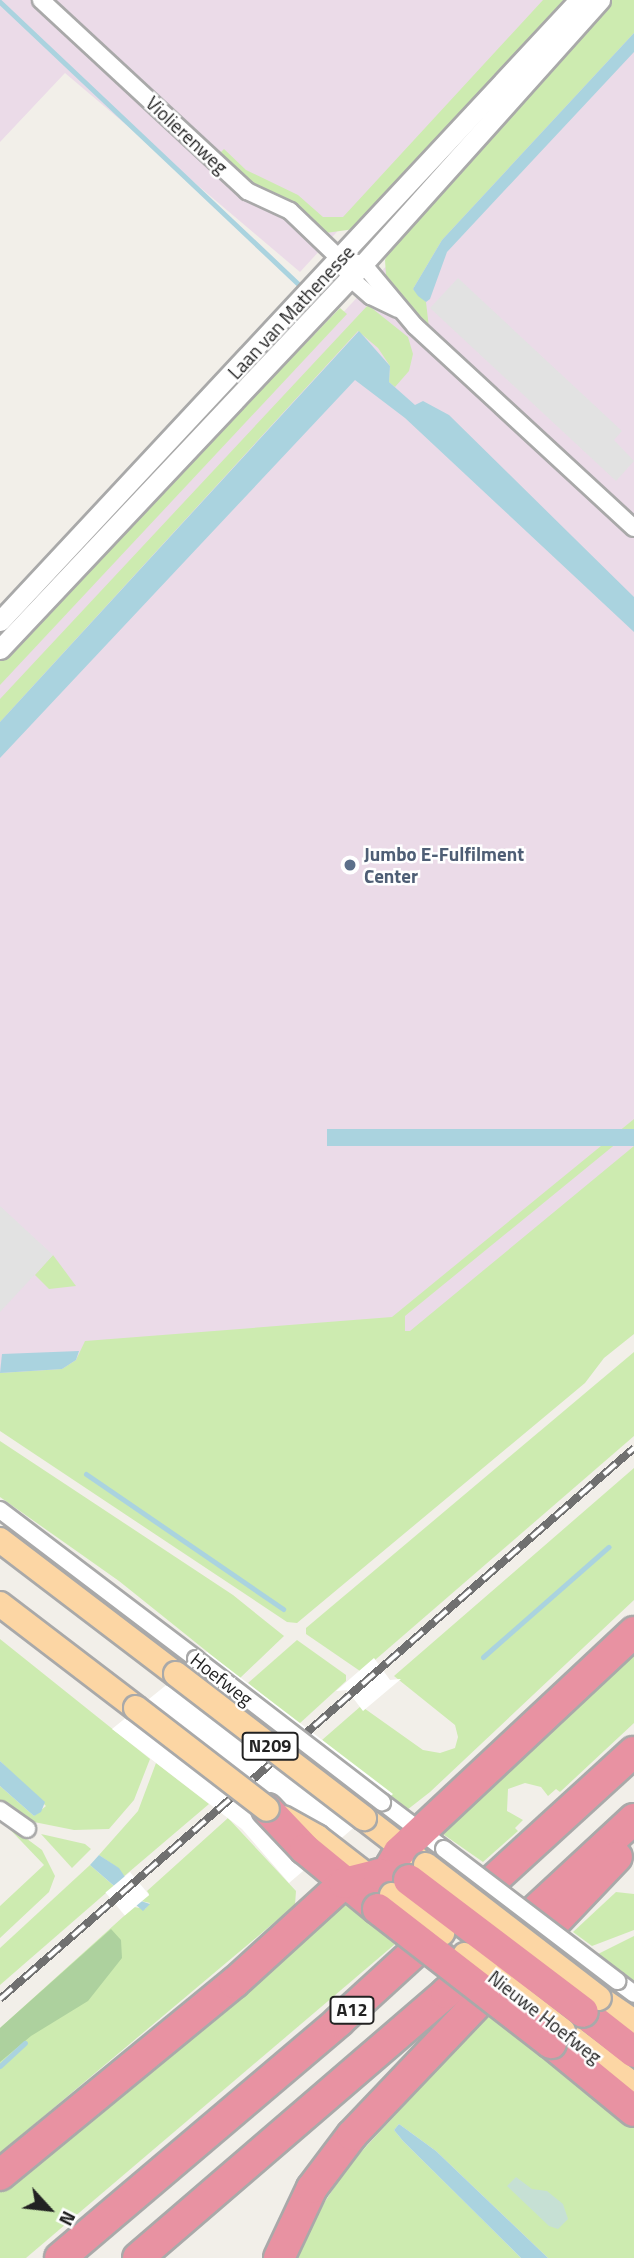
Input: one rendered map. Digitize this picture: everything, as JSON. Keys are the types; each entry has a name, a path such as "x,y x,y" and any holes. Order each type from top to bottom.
{"highway":[{"path":"0,2175 313,1913 396,1873 634,1632"},
{"name":"A12","path":"60,2258 359,2004 634,1752"},
{"name":"N209","path":"267,1809 317,1858 396,1873 574,2021 634,2052"},
{"name":"A12","path":"138,2258 446,1993 634,1819"},
{"path":"279,2258 302,2206 344,2144 534,1949 634,1838"},
{"path":"313,1913 317,1858"},
{"name":"N209","path":"396,1873 574,2021 634,2111"}],"main road":[{"name":"Hoefweg","path":"0,1540 176,1674 373,1810 396,1873 456,1947"},
{"name":"N209","path":"0,1604 267,1809"},
{"name":"Hoefweg","path":"396,1873 491,1916"},
{"name":"Nieuwe Hoefweg","path":"491,1916 534,1949 574,2021 634,2085"},
{"name":"Nieuwe Hoefweg","path":"456,1947 574,2021 634,2022"}],"street":[{"name":"Violierenweg","path":"41,0 247,191 290,211 340,259 357,271"},
{"name":"Laan van Mathenesse","path":"0,621 579,0"},
{"name":"Laan van Mathenesse","path":"0,649 357,271 600,0"},
{"name":"Laan van Mathenesse","path":"357,271 371,296 398,309 634,528"},
{"name":"Hoefweg","path":"0,1510 196,1659 373,1810"},
{"path":"0,1810 27,1829"},
{"name":"Hoefweg","path":"396,1873 509,1899 634,1994"}],"shaded area":[{"path":"0,0 550,0 300,272 65,73 0,142"},
{"path":"634,0 634,1312 0,1419 0,681"},
{"path":"458,278 622,431 614,440 634,461 616,481 430,308"},
{"path":"0,1206 53,1255 0,1312"}],"green space":[{"path":"543,0 573,0 354,229 326,233 255,190 216,157 224,149 246,170 298,195 323,217 343,217"},
{"path":"611,0 634,0 634,33 442,240 413,289 426,302 429,328 386,275 385,260 395,239"},
{"path":"368,305 408,337 413,354 409,371 395,387 389,382 390,366 378,348 358,331 0,722 0,699"},
{"path":"340,308 347,314 0,685 0,659"},
{"path":"634,1119 634,1129 405,1316 405,1331 410,1331 634,1146 634,1334 604,1358 585,1383 297,1623 287,1622 0,1431 0,1373 62,1369 76,1360 85,1341 392,1317"},
{"path":"53,1255 76,1286 49,1289 35,1275"},
{"path":"634,1352 634,1436 375,1660 360,1671 306,1634 306,1628"},
{"path":"0,1441 233,1595 284,1636 240,1678 119,1581 0,1497"},
{"path":"634,1468 634,1600 430,1792 407,1810 322,1740 361,1706 423,1750 440,1753 455,1748 458,1737 455,1725 394,1676"},
{"path":"0,1639 150,1759 134,1800 109,1829 74,1830 29,1821 0,1800 0,1786 34,1816 46,1806 0,1761"},
{"path":"297,1640 346,1675 346,1681 299,1724 248,1683"},
{"path":"634,1650 634,1723 560,1792 556,1789 548,1796 541,1787 525,1783 508,1789 507,1811 523,1820 515,1828 518,1831 483,1862 440,1832"},
{"path":"156,1763 209,1804 122,1878 118,1868 99,1855 138,1811"},
{"path":"228,1818 296,1891 295,1905 0,2153 0,2028 134,1907 145,1909 150,1903 141,1901 149,1894 147,1891"},
{"path":"0,1819 42,1850 55,1876 49,1892 0,1938 0,1906 44,1865"},
{"path":"41,1834 85,1844 91,1849 72,1868"},
{"path":"90,1865 114,1886 0,1985 0,1948"},
{"path":"616,1892 634,1894 634,1930 592,1946 573,1932"},
{"path":"346,1894 401,1939 26,2258 0,2258 0,2188"},
{"path":"111,1929 121,1940 122,1958 88,2001 31,2036 0,2062 0,2028"},
{"path":"634,1936 634,1984 596,1955"},
{"path":"491,2012 634,2124 634,2258 548,2258 436,2151 399,2124 394,2130 403,2141 521,2258 297,2258 320,2209 349,2165"},
{"path":"516,2177 532,2189 547,2191 563,2204 568,2219 558,2229 549,2226 507,2186"}],"water":[{"path":"634,33 634,52 447,252 430,299 426,302 418,296 413,289 442,240"},
{"path":"359,331 390,366 389,382 415,405 423,401 449,415 634,597 634,632 405,418 355,380 0,758 0,722"},
{"path":"327,1129 634,1129 634,1146 327,1146"},
{"path":"79,1351 76,1360 62,1369 0,1373 2,1354"},
{"path":"0,1761 45,1802 41,1812 34,1816 0,1786"},
{"path":"99,1855 119,1868 141,1901 150,1904 143,1911 90,1865"},
{"path":"399,2124 436,2151 548,2258 521,2258 403,2141 394,2130"}],"pier":[{"path":"207,1652 393,1794 289,1883 242,1829 112,1729"},
{"path":"374,1658 390,1680 401,1679 363,1711 347,1690 336,1691"},
{"path":"130,1872 149,1895 125,1916 105,1893"}],"waterway":[{"path":"0,2 298,284"},
{"path":"86,1474 283,1609"},
{"path":"483,1657 608,1547"},
{"path":"0,2066 25,2043"}],"railway":[{"path":"0,1999 634,1448"}],"place":[{"name":"Jumbo E-Fulfilment Center","path":"350,865"}]}
